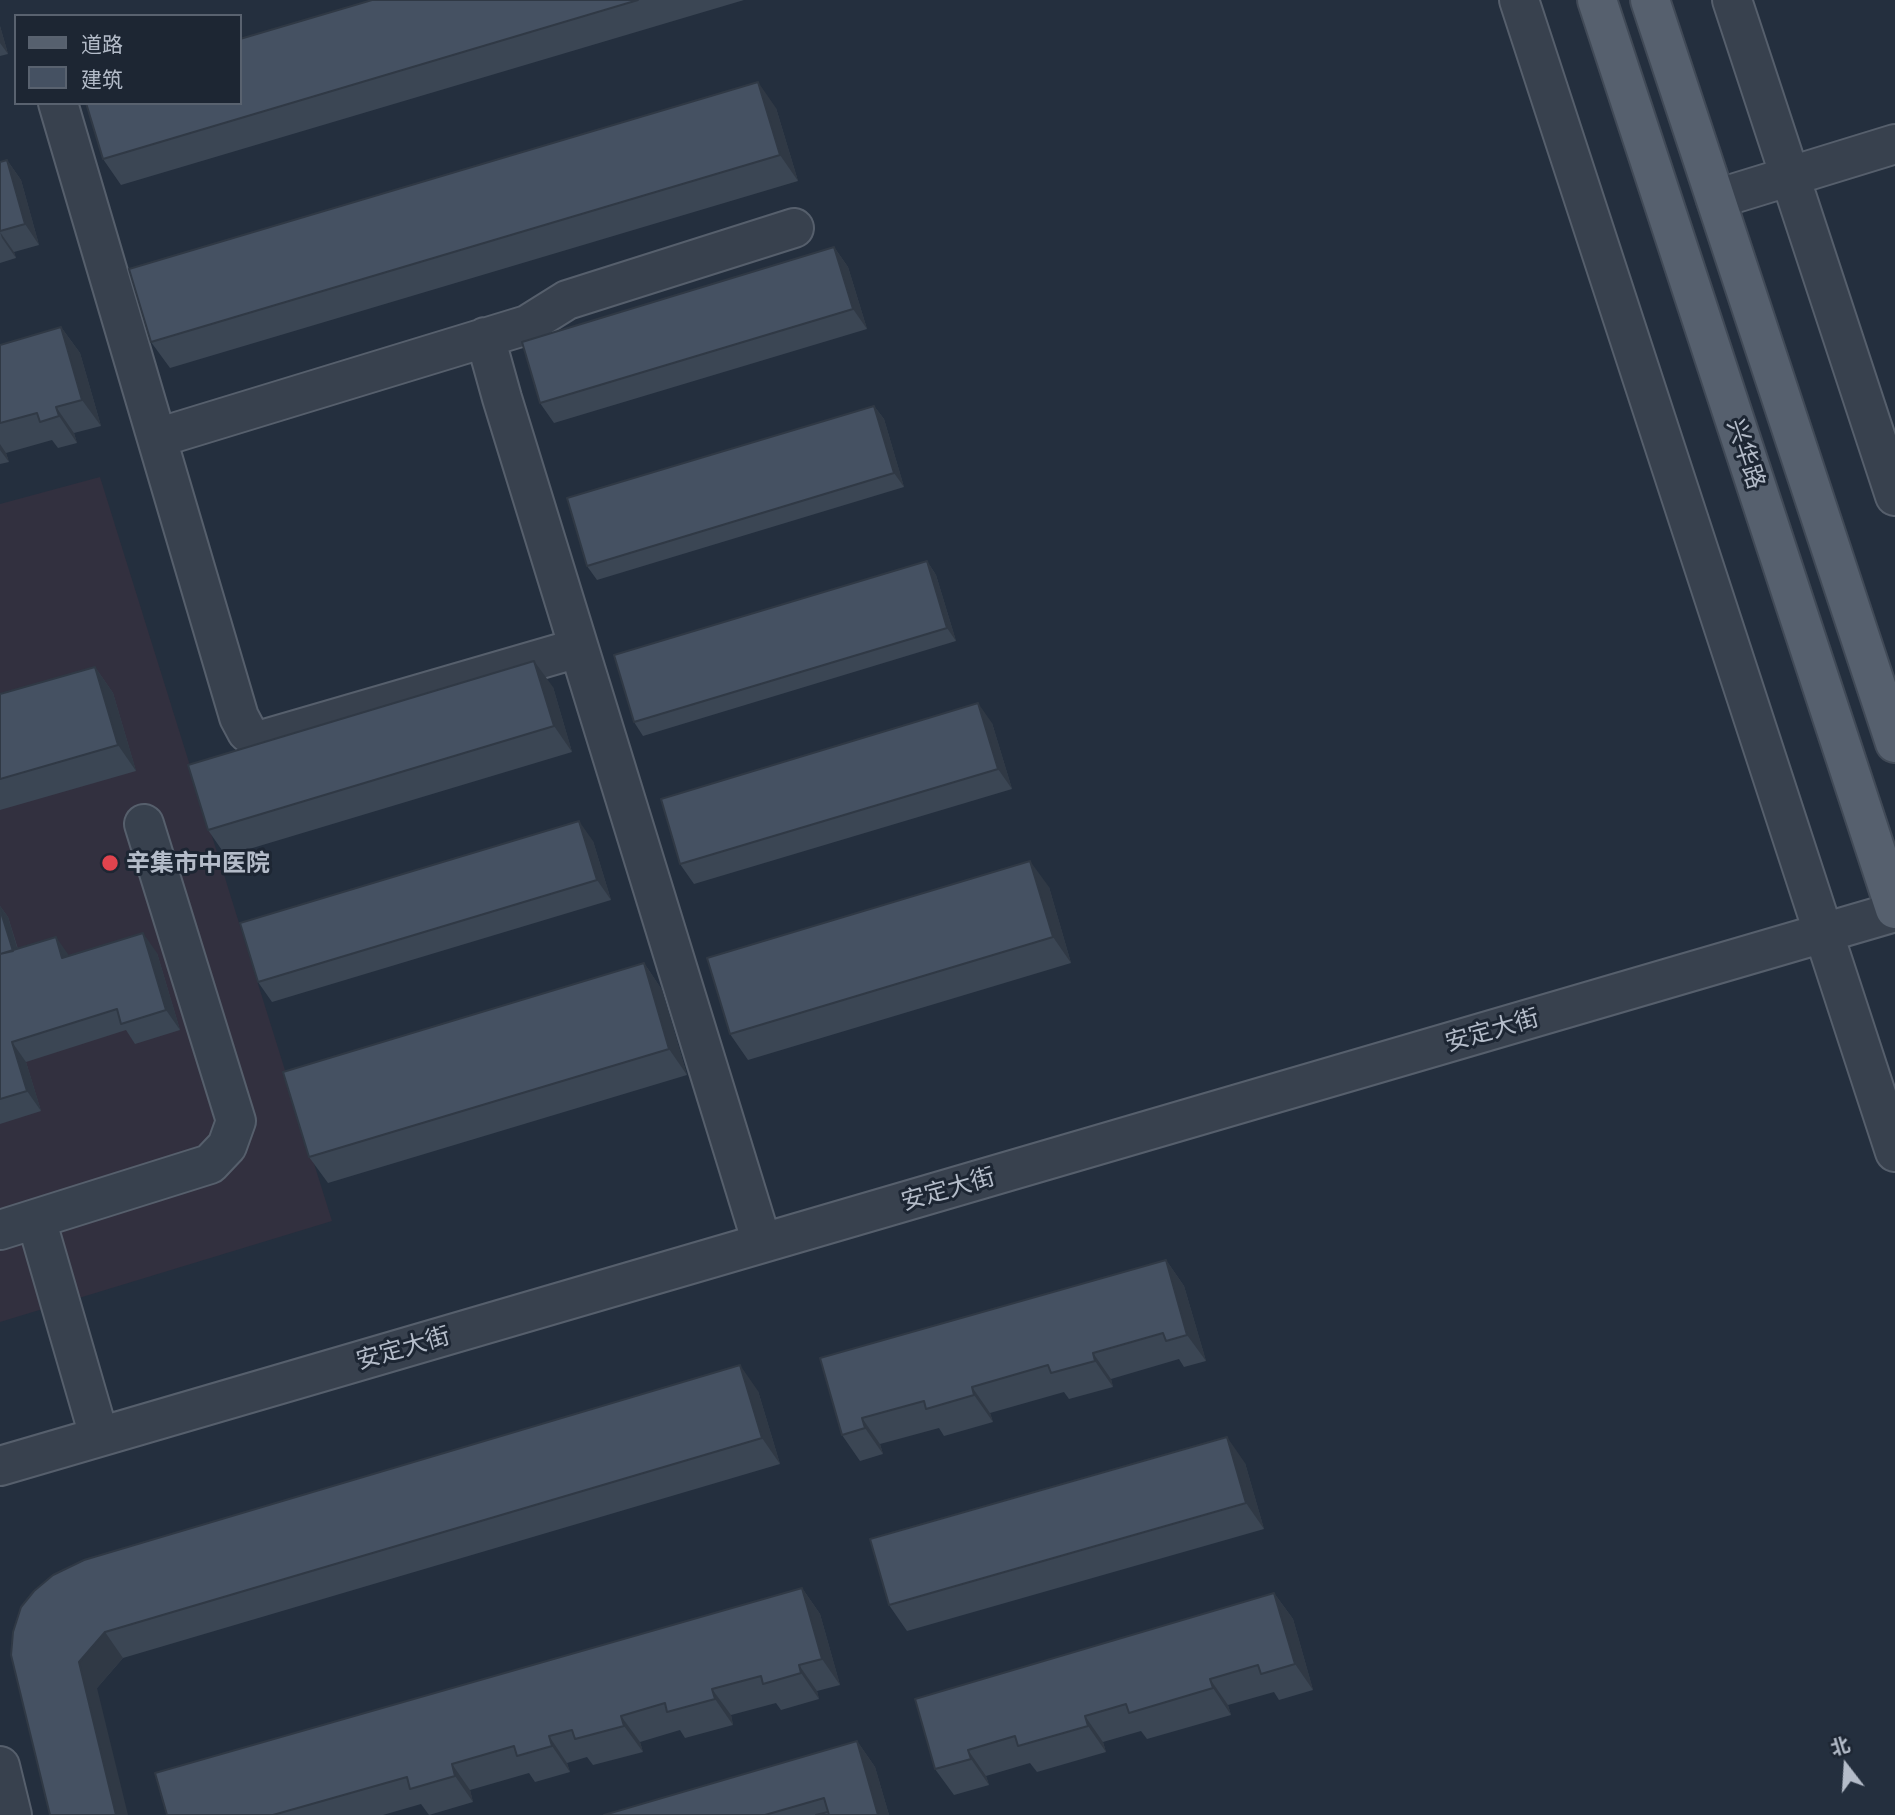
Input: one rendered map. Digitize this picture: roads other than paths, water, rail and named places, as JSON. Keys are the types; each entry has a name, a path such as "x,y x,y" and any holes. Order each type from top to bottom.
{"main road":[{"name":"兴华路","path":"1597,0 1895,910"},
{"name":"兴华路","path":"1650,0 1895,743"}],"street":[{"path":"1518,0 1895,1152"},
{"path":"1732,0 1895,496"},
{"path":"59,105 239,717 247,732 258,741 578,648"},
{"path":"1716,199 1895,144"},
{"path":"157,438 527,325 567,300 794,229"},
{"path":"485,337 762,1243"},
{"path":"99,1436 18,1224 210,1164 228,1146 236,1121 144,824"},
{"name":"安定大街","path":"0,1465 1824,933 1895,910"},
{"path":"0,1766 12,1815"}],"place":[{"name":"辛集市中医院","path":"110,863"}]}
